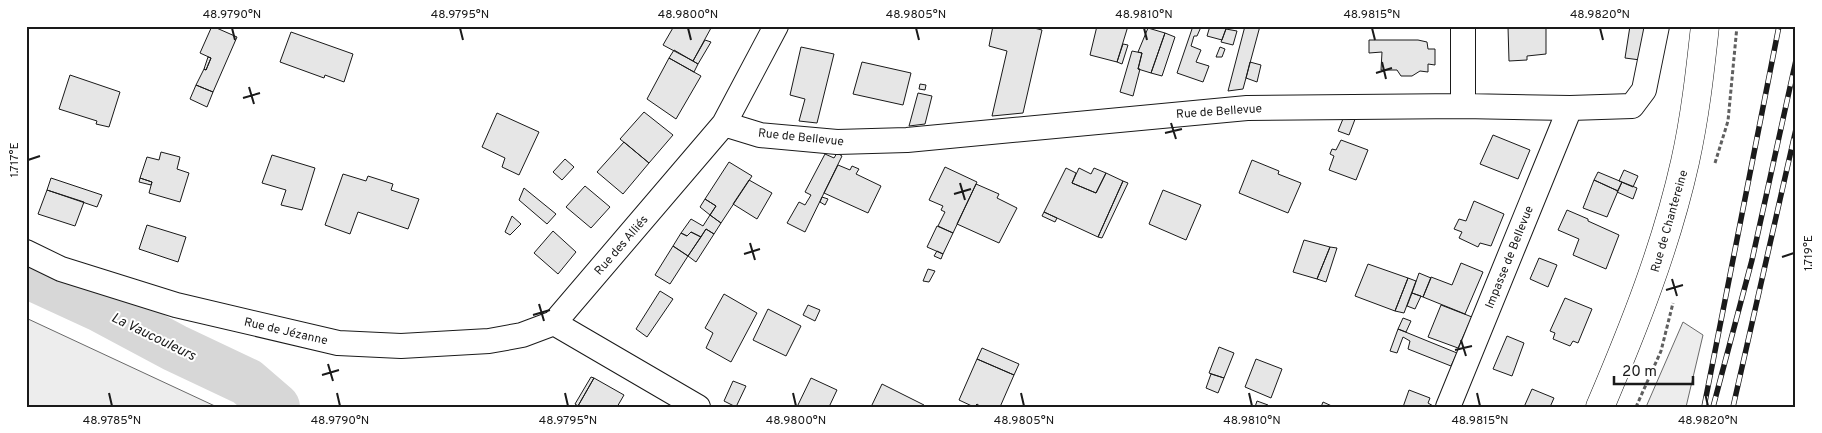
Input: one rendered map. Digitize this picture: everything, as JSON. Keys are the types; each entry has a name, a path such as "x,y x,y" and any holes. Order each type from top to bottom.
{"main road":[{"name":"Rue de Chantereine","path":"1600,407 1652,278 1671,217 1686,161 1697,96 1705,26"}],"street":[{"name":"Rue des Alliés","path":"554,323 724,124 776,26"},
{"path":"1463,26 1464,106"},
{"name":"Rue de Bellevue","path":"724,124 760,135 836,142 908,140 1246,108 1464,106 1570,108 1632,106 1644,90 1657,26"},
{"name":"Impasse de Bellevue","path":"1448,407 1570,108"},
{"name":"Rue de Jézanne","path":"26,252 61,269 176,305 338,343 401,346 489,341 522,335 554,323"},
{"path":"554,323 698,407"}],"shaded area":[{"path":"26,318 217,407 26,407"},
{"path":"1683,322 1703,335 1686,407 1646,407"}],"building":[{"path":"212,26 237,37 213,92 196,85 211,58 200,53"},
{"path":"674,26 708,26 711,28 693,61 663,45"},
{"path":"993,26 1026,26 1042,30 1023,113 992,116 1007,51 989,46"},
{"path":"1097,26 1128,26 1117,62 1090,55"},
{"path":"1193,26 1201,27 1197,36 1194,36 1191,46 1201,50 1196,62 1209,66 1203,82 1177,73"},
{"path":"1210,26 1227,26 1222,40 1207,36"},
{"path":"1245,26 1260,26 1243,89 1228,91"},
{"path":"1546,26 1546,54 1527,56 1527,60 1509,61 1508,27"},
{"path":"1630,26 1653,26 1648,61 1625,58"},
{"path":"1148,28 1165,33 1151,73 1138,69 1142,53 1138,52"},
{"path":"1226,29 1237,31 1233,45 1221,42"},
{"path":"291,32 353,54 344,82 325,75 324,78 280,62"},
{"path":"1165,33 1175,37 1162,76 1151,73"},
{"path":"705,40 711,42 698,64 693,61"},
{"path":"1369,40 1418,40 1427,42 1428,49 1435,49 1435,65 1428,64 1428,72 1420,71 1412,76 1401,76 1397,70 1381,70 1382,52 1369,53"},
{"path":"1123,44 1128,45 1122,64 1117,62"},
{"path":"801,47 834,54 817,123 799,121 805,99 790,95"},
{"path":"1220,47 1225,49 1222,57 1216,57"},
{"path":"674,50 698,64 694,72 669,58"},
{"path":"1132,51 1142,53 1133,96 1120,92"},
{"path":"208,57 211,58 206,70 204,69"},
{"path":"669,58 701,76 676,119 647,99"},
{"path":"862,62 911,73 903,105 853,94"},
{"path":"1250,62 1261,65 1257,82 1246,78"},
{"path":"70,75 120,92 109,127 96,124 97,121 59,109"},
{"path":"920,84 926,85 925,90 919,89"},
{"path":"196,85 213,92 207,107 190,99"},
{"path":"918,93 932,96 925,124 909,126"},
{"path":"644,112 673,135 649,163 620,139"},
{"path":"497,113 539,132 519,175 502,167 505,158 482,147"},
{"path":"1345,114 1357,114 1349,135 1338,131"},
{"path":"1493,135 1530,150 1518,179 1480,164"},
{"path":"1341,140 1368,150 1356,180 1329,170 1334,156 1330,154 1332,149 1336,150"},
{"path":"624,142 649,163 623,194 597,172"},
{"path":"161,152 180,157 177,169 189,173 180,202 149,193 152,182 140,178 147,157 159,160"},
{"path":"837,153 842,156 805,232 787,223 799,202 805,205 811,195 805,192 825,154 834,158"},
{"path":"272,155 315,168 302,210 281,205 286,190 262,183"},
{"path":"565,159 574,167 562,180 553,172"},
{"path":"1252,160 1279,171 1278,174 1301,183 1288,213 1239,193"},
{"path":"729,162 752,176 721,223 710,215 716,206 705,199"},
{"path":"838,165 850,170 852,166 859,169 856,174 881,186 868,213 824,193"},
{"path":"945,167 977,182 953,233 938,226 945,212 941,210 943,206 929,200"},
{"path":"1066,168 1076,173 1072,183 1096,193 1106,173 1123,181 1098,237 1044,212"},
{"path":"1079,168 1091,174 1094,168 1106,173 1096,193 1072,183"},
{"path":"1624,170 1638,176 1633,187 1619,181"},
{"path":"1598,172 1622,182 1618,191 1594,180"},
{"path":"343,174 366,181 368,176 393,184 391,190 419,199 408,229 358,212 350,234 325,225"},
{"path":"51,178 102,195 97,207 47,190"},
{"path":"140,178 152,182 151,185 139,182"},
{"path":"749,180 772,193 757,219 733,204"},
{"path":"1594,180 1618,191 1607,217 1583,208"},
{"path":"1123,181 1128,183 1102,238 1098,237"},
{"path":"1622,182 1637,188 1633,199 1617,192"},
{"path":"976,184 999,194 997,198 1017,208 999,243 957,224"},
{"path":"585,186 610,207 591,228 566,207"},
{"path":"524,188 556,214 547,224 519,200"},
{"path":"47,190 84,202 75,226 38,214"},
{"path":"1163,190 1201,205 1186,240 1149,224"},
{"path":"822,197 828,199 825,205 820,202"},
{"path":"705,199 716,206 710,215 700,207"},
{"path":"1474,201 1504,214 1491,246 1480,243 1478,247 1459,238 1462,232 1454,229 1459,219 1466,221"},
{"path":"1567,210 1619,235 1606,269 1573,255 1579,239 1558,230"},
{"path":"1044,212 1057,218 1055,222 1042,216"},
{"path":"710,215 721,223 714,234 706,229 701,237 691,232 687,236 681,233 691,219 703,226"},
{"path":"512,216 521,224 510,235 505,232"},
{"path":"147,225 186,237 178,262 139,249"},
{"path":"937,226 953,233 943,254 927,247"},
{"path":"706,229 714,234 696,262 688,256"},
{"path":"553,231 576,252 558,274 534,253"},
{"path":"691,232 701,237 688,256 673,246 681,233 687,236"},
{"path":"1304,240 1330,247 1317,279 1293,272"},
{"path":"673,246 688,256 670,284 655,275"},
{"path":"1330,247 1337,248 1326,282 1317,279"},
{"path":"937,251 943,254 941,259 934,256"},
{"path":"1539,258 1557,265 1548,287 1530,279"},
{"path":"1461,263 1483,272 1465,314 1423,297 1431,277 1452,285"},
{"path":"1368,264 1408,278 1395,311 1355,296"},
{"path":"928,269 935,271 929,282 923,281"},
{"path":"1419,273 1431,278 1423,297 1412,293"},
{"path":"1408,278 1416,281 1404,313 1395,311"},
{"path":"660,291 673,299 647,337 636,329"},
{"path":"1412,293 1421,296 1415,309 1407,306"},
{"path":"724,294 757,313 731,362 706,348 713,333 705,328"},
{"path":"1565,298 1592,309 1578,343 1573,341 1570,346 1553,339 1555,333 1550,331"},
{"path":"808,305 820,310 815,321 803,315"},
{"path":"1441,305 1472,317 1458,348 1428,337"},
{"path":"768,309 801,326 786,356 753,340"},
{"path":"1403,318 1411,321 1406,332 1398,329"},
{"path":"1398,329 1457,353 1451,366 1408,349 1410,341 1403,337 1397,353 1390,351"},
{"path":"1507,336 1524,343 1512,376 1493,369"},
{"path":"1219,347 1234,353 1224,378 1209,373"},
{"path":"982,348 1019,364 1014,375 977,359"},
{"path":"977,359 1014,375 1000,407 981,407 977,404 974,407 959,400"},
{"path":"1256,359 1282,369 1271,398 1245,387"},
{"path":"1211,374 1224,378 1218,393 1206,388"},
{"path":"591,377 594,378 578,406 575,404"},
{"path":"594,378 624,395 617,407 578,406"},
{"path":"811,378 837,390 829,407 797,407"},
{"path":"733,381 746,386 736,407 724,401"},
{"path":"882,384 924,405 923,407 871,407"},
{"path":"1532,389 1554,398 1550,407 1524,407"},
{"path":"1409,390 1430,398 1428,403 1435,407 1403,407"},
{"path":"1257,401 1268,405 1268,407 1255,407"},
{"path":"1323,402 1334,407 1321,407"}],"waterway":[{"name":"La Vaucouleurs","path":"26,274 102,309 175,348 247,382 276,407"}],"railway":[{"path":"1704,407 1779,26"},
{"path":"1713,407 1752,260 1796,60"},
{"path":"1733,407 1796,129"}]}
